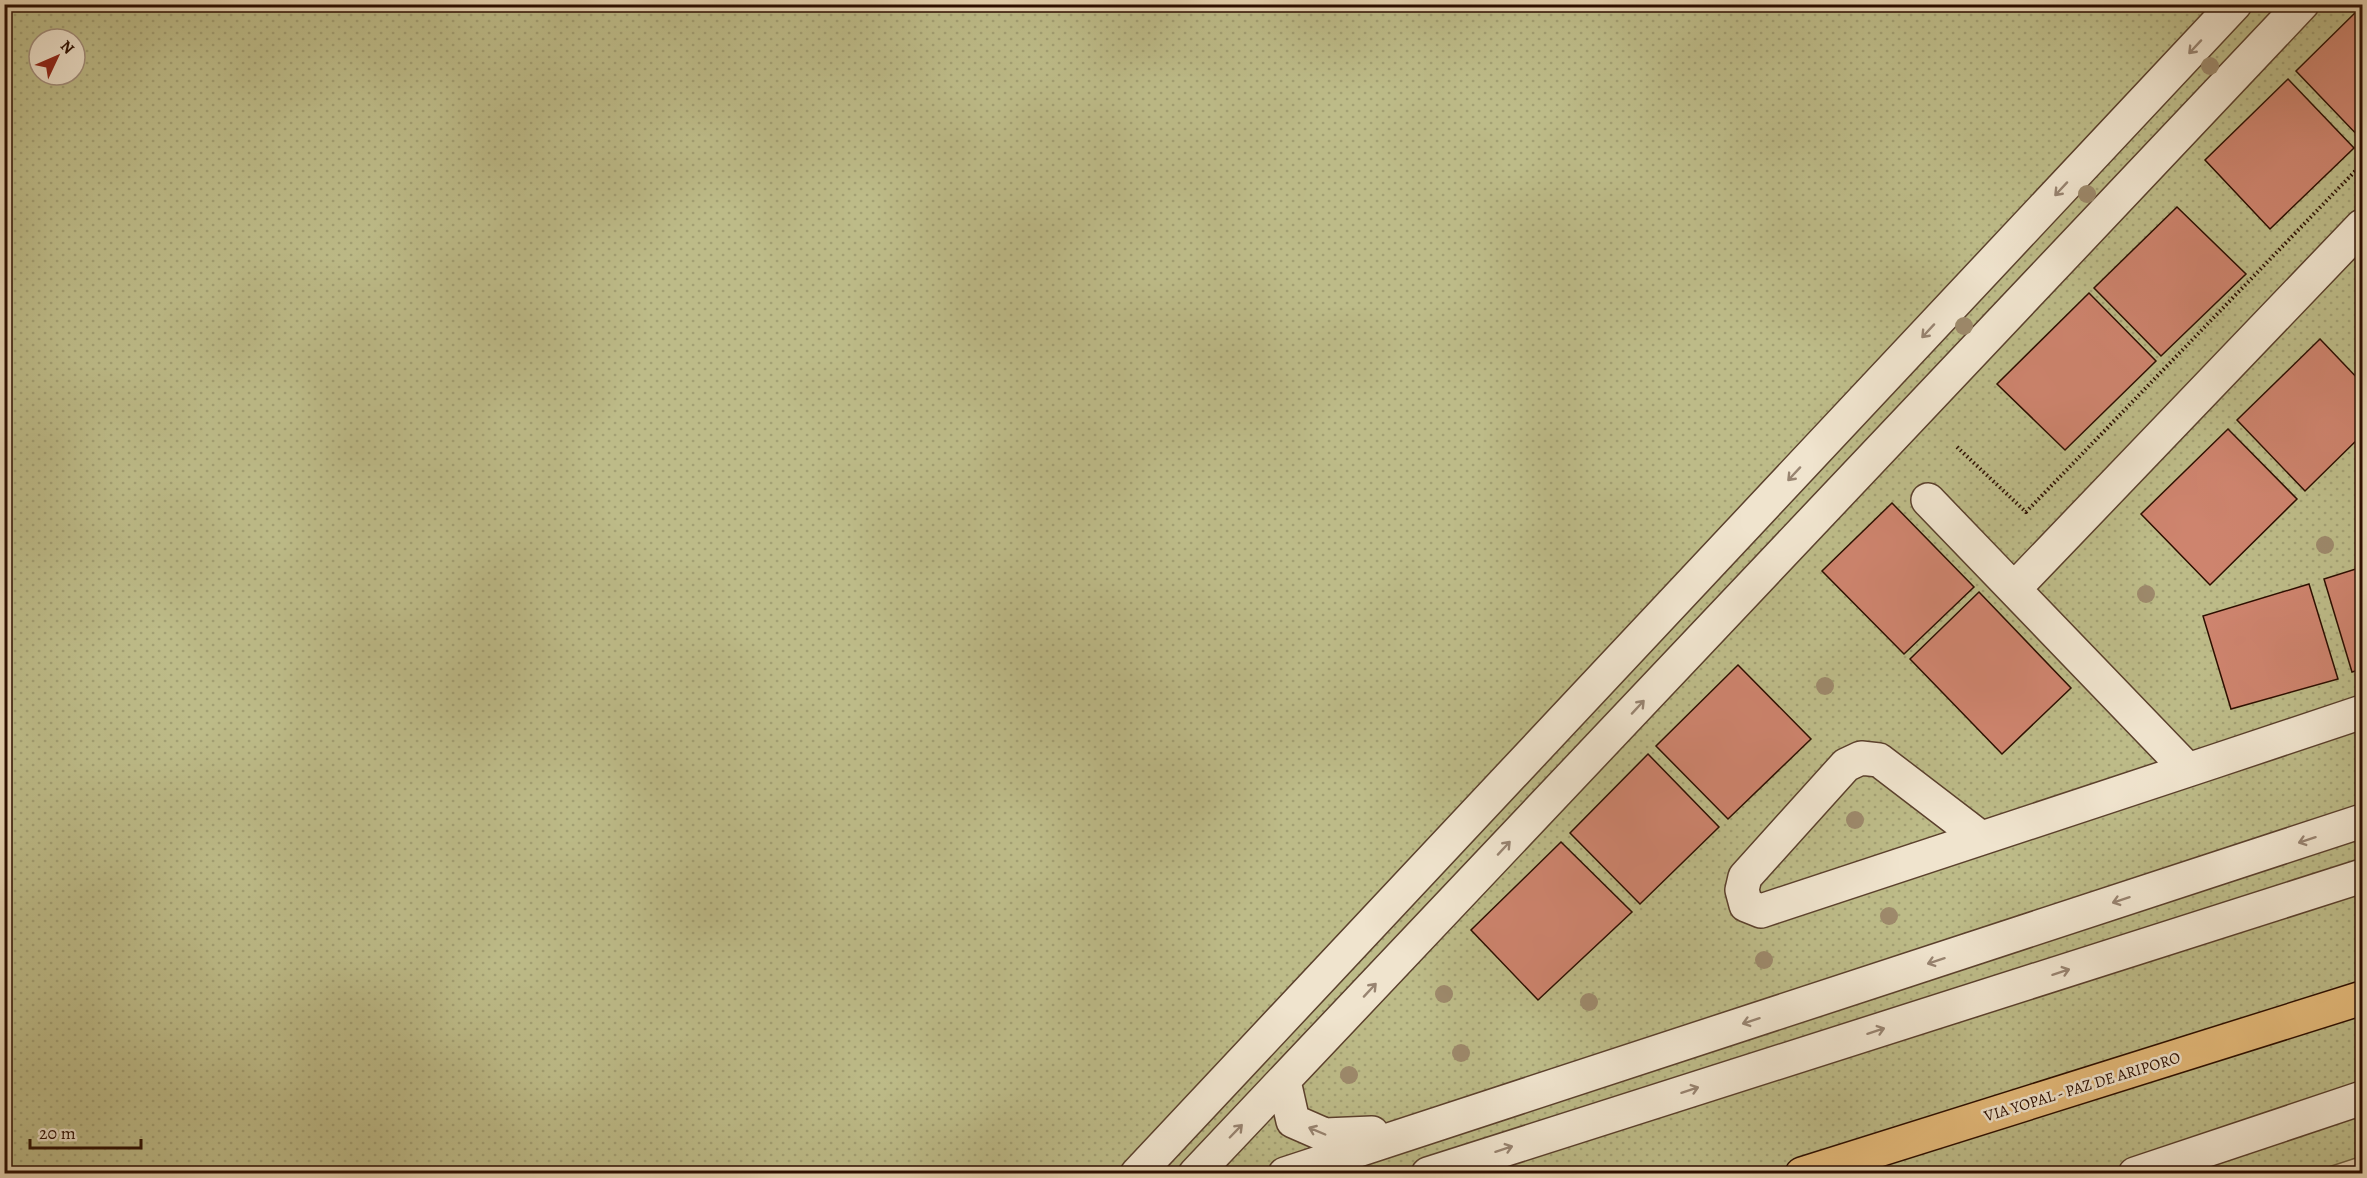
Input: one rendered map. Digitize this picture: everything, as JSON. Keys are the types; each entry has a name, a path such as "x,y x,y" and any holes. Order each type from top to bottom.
{"main road":[{"name":"VIA YOPAL - PAZ DE ARIPORO","path":"1802,1173 2362,998"}],"street":[{"path":"1137,1173 2235,4"},
{"path":"1195,1173 2302,4"},
{"path":"2015,588 2362,226"},
{"path":"1928,500 2188,770"},
{"path":"1982,838 1879,760 1861,758 1846,765 1745,877 1742,890 1746,905 1761,911 2188,770 2362,712"},
{"path":"1285,1173 2362,822"},
{"path":"1428,1173 2362,876"},
{"path":"1284,1081 1293,1121 1324,1135 1416,1130"},
{"path":"2134,1173 2362,1098"}],"path":[{"path":"1957,447 2026,512 2362,164"}],"shaded area":[{"path":"5,5 2362,5 2362,1156 2307,1174 5,1174"}],"building":[{"path":"2362,6 2362,140 2296,71"},
{"path":"2288,79 2354,148 2270,229 2205,160"},
{"path":"2177,207 2246,274 2161,356 2094,288"},
{"path":"2089,293 2156,361 2065,450 1997,384"},
{"path":"2320,339 2362,383 2362,435 2305,491 2237,420"},
{"path":"2228,429 2297,499 2210,585 2141,514"},
{"path":"1892,503 1974,587 1904,654 1822,571"},
{"path":"2362,567 2362,669 2352,672 2324,579"},
{"path":"2309,584 2338,679 2231,709 2203,616"},
{"path":"1979,592 2071,688 2002,754 1910,659"},
{"path":"1738,665 1811,739 1728,819 1656,746"},
{"path":"1648,754 1719,827 1640,904 1570,833"},
{"path":"1561,842 1632,912 1538,1000 1471,930"}]}
